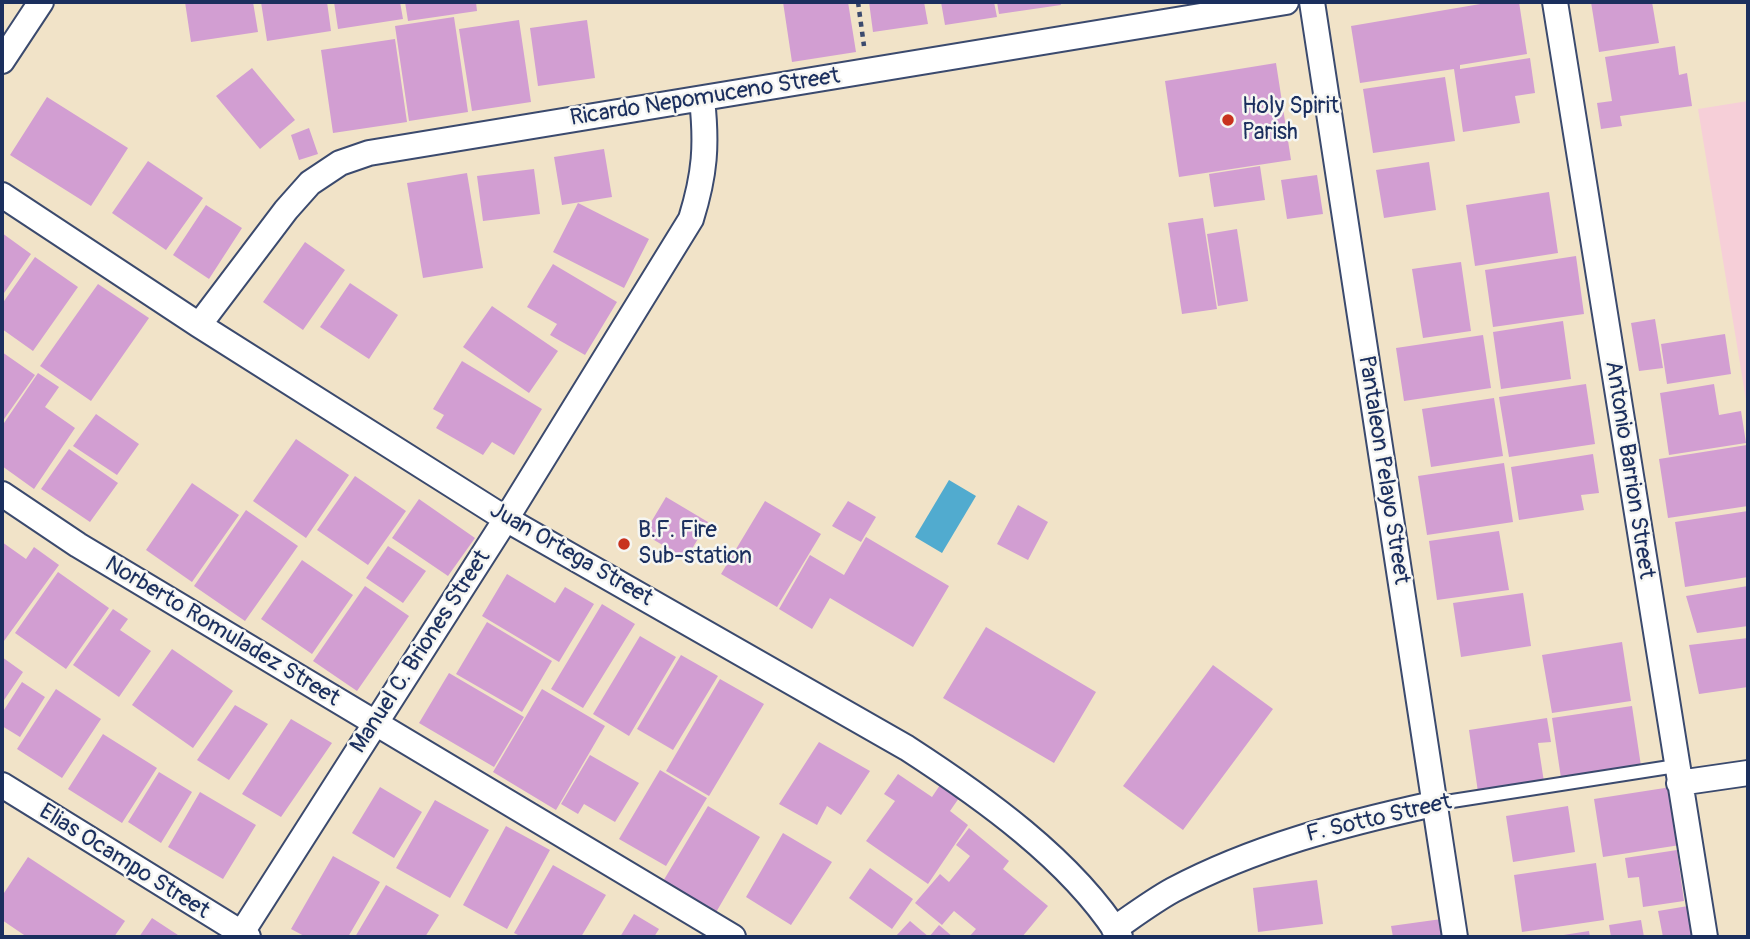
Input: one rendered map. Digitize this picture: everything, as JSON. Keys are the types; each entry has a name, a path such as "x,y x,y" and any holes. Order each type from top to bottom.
{"street":[{"path":"2,61 41,2"},
{"name":"Ricardo Nepomuceno Street","path":"199,325 286,210 310,183 340,163 369,153 1286,2"},
{"name":"Pantaleon Pelayo Street","path":"1312,2 1455,937"},
{"name":"Antonio Barrion Street","path":"1555,2 1705,937"},
{"name":"Manuel C. Briones Street","path":"243,936 691,219 703,180 707,142 702,99"},
{"name":"Juan Ortega Street","path":"2,195 199,325 506,519 907,748 966,786 1044,852 1112,934"},
{"name":"Norberto Romuladez Street","path":"2,494 78,545 733,937"},
{"name":"F. Sotto Street","path":"1678,775 1748,773"},
{"name":"Elias Ocampo Street","path":"2,785 243,936"},
{"name":"F. Sotto Street","path":"1112,934 1171,891 1232,862 1301,837 1433,804"}],"lane":[{"name":"F. Sotto Street","path":"1433,804 1678,775"}],"path":[{"path":"858,2 868,71"}],"shaded area":[{"path":"1748,101 1748,412 1698,109"}],"water":[{"path":"949,480 976,496 942,553 915,537"}],"building":[{"path":"185,2 253,2 258,32 191,42"},
{"path":"261,2 327,2 331,31 267,41"},
{"path":"334,2 400,2 403,19 338,29"},
{"path":"405,2 476,2 477,11 408,21"},
{"path":"783,2 848,2 856,52 792,62"},
{"path":"869,2 924,2 928,24 873,32"},
{"path":"941,2 994,2 997,17 945,25"},
{"path":"997,2 1060,2 1061,5 999,14"},
{"path":"1492,2 1519,2 1527,54 1460,65 1460,69 1530,58 1535,93 1515,96 1520,123 1463,132 1454,69 1360,83 1351,26"},
{"path":"1591,2 1652,2 1659,43 1599,52"},
{"path":"454,17 468,112 409,121 395,26"},
{"path":"519,20 531,102 472,111 459,29"},
{"path":"587,20 595,78 538,86 530,28"},
{"path":"395,39 407,122 333,133 321,50"},
{"path":"1675,46 1679,75 1687,73 1692,106 1620,116 1622,126 1601,129 1597,103 1612,101 1605,57"},
{"name":"Holy Spirit Parish","path":"1276,63 1291,160 1179,177 1165,81"},
{"path":"252,68 295,120 260,149 216,96"},
{"path":"1445,77 1455,141 1373,153 1363,89"},
{"path":"47,97 128,148 91,206 10,155"},
{"path":"309,128 318,154 299,160 291,135"},
{"path":"604,149 612,197 562,205 554,157"},
{"path":"148,161 203,198 166,250 112,213"},
{"path":"1429,162 1436,210 1384,218 1376,170"},
{"path":"1260,166 1265,200 1214,207 1209,174"},
{"path":"534,169 540,214 483,221 477,176"},
{"path":"467,173 483,268 423,278 407,183"},
{"path":"1317,175 1323,214 1287,219 1281,180"},
{"path":"1549,192 1558,253 1475,266 1466,205"},
{"path":"578,203 649,239 624,288 553,252"},
{"path":"206,205 242,228 209,279 173,255"},
{"path":"1203,218 1217,309 1182,314 1168,223"},
{"path":"1237,229 1248,301 1218,306 1207,234"},
{"path":"2,233 31,254 2,296"},
{"path":"305,242 345,270 303,330 263,302"},
{"path":"1576,256 1584,314 1493,327 1485,270"},
{"path":"35,257 78,287 33,351 2,329 2,304"},
{"path":"1461,262 1471,331 1423,338 1412,269"},
{"path":"553,264 617,302 585,355 550,335 557,324 527,307"},
{"path":"350,283 398,315 369,359 320,327"},
{"path":"98,284 149,318 91,401 40,366"},
{"path":"492,306 558,351 529,393 463,347"},
{"path":"1655,319 1663,368 1639,371 1631,323"},
{"path":"1563,321 1571,379 1501,389 1493,332"},
{"path":"1725,334 1731,374 1667,384 1661,344"},
{"path":"1483,335 1491,388 1404,401 1396,348"},
{"path":"2,352 35,375 2,422"},
{"path":"462,361 542,409 514,455 492,442 483,455 436,428 444,415 433,409"},
{"path":"38,373 59,387 45,407 75,428 34,489 2,466 2,426"},
{"path":"1586,384 1595,444 1509,457 1499,397"},
{"path":"1714,384 1719,415 1741,411 1746,443 1669,455 1660,393"},
{"path":"1494,398 1503,456 1431,467 1422,409"},
{"path":"96,414 139,444 117,475 73,446"},
{"path":"296,439 349,475 306,538 253,501"},
{"path":"1747,445 1748,506 1668,518 1659,459"},
{"path":"69,449 118,483 90,522 41,489"},
{"path":"1593,454 1599,493 1581,495 1584,510 1519,520 1511,467"},
{"path":"1504,463 1513,522 1427,535 1418,476"},
{"path":"355,476 406,511 368,565 317,530"},
{"path":"192,483 239,515 192,582 146,550"},
{"path":"666,497 708,522 686,559 644,534"},
{"path":"419,499 475,538 448,576 392,538"},
{"path":"765,501 821,534 777,607 721,574"},
{"path":"848,501 876,517 861,542 832,526"},
{"path":"1018,505 1048,522 1028,560 997,544"},
{"path":"246,510 298,546 245,621 194,586"},
{"path":"1748,511 1748,577 1685,587 1675,522"},
{"path":"1499,531 1509,590 1437,600 1429,541"},
{"path":"866,537 949,586 913,647 830,598 812,629 779,609 810,555 844,575"},
{"path":"2,542 26,559 34,547 59,565 4,641 2,639"},
{"path":"388,546 426,571 403,603 366,578"},
{"path":"302,560 353,595 312,654 261,619"},
{"path":"58,572 109,608 66,669 15,633"},
{"path":"507,574 555,603 565,587 594,604 559,662 482,616"},
{"path":"365,586 409,616 357,691 313,661"},
{"path":"1748,586 1748,626 1697,633 1686,596"},
{"path":"1523,593 1531,646 1461,657 1453,603"},
{"path":"602,604 635,624 583,708 551,689"},
{"path":"113,609 128,619 120,630 151,651 119,697 73,665"},
{"path":"487,622 552,661 522,712 456,674"},
{"path":"986,627 1096,692 1054,763 943,698"},
{"path":"640,636 676,657 629,736 593,714"},
{"path":"1748,638 1748,687 1699,694 1689,645"},
{"path":"1622,642 1631,701 1552,713 1542,655"},
{"path":"172,649 233,691 193,748 132,705"},
{"path":"681,655 718,676 673,750 637,729"},
{"path":"2,657 23,672 2,703"},
{"path":"1213,665 1273,709 1183,830 1123,786"},
{"path":"449,673 524,717 494,767 419,723"},
{"path":"720,679 764,704 709,796 666,771"},
{"path":"22,682 45,697 20,737 2,726 2,713"},
{"path":"56,689 101,719 62,778 17,749"},
{"path":"542,689 605,726 556,810 493,772"},
{"path":"235,705 268,724 229,780 197,760"},
{"path":"1632,706 1641,766 1561,778 1552,718"},
{"path":"1547,718 1551,742 1538,743 1544,782 1478,792 1469,730"},
{"path":"291,719 332,743 281,817 242,794"},
{"path":"103,734 157,768 122,823 68,789"},
{"path":"819,742 870,771 841,815 827,806 817,825 779,804"},
{"path":"590,755 639,783 615,822 584,804 578,814 561,804"},
{"path":"660,770 707,798 666,866 619,839"},
{"path":"159,772 192,792 161,843 128,822"},
{"path":"898,774 932,797 940,785 959,798 950,811 968,825 928,884 866,841 895,801 884,794"},
{"path":"380,787 422,812 394,858 352,833"},
{"path":"1671,787 1680,845 1603,857 1594,799"},
{"path":"200,792 256,825 223,879 168,847"},
{"path":"435,800 489,830 450,898 396,868"},
{"path":"708,806 760,837 715,914 662,883"},
{"path":"1568,806 1575,852 1513,862 1506,816"},
{"path":"506,826 550,850 507,929 463,905"},
{"path":"969,828 1009,861 1003,869 1048,906 1022,937 969,937 976,929 954,911 942,925 915,903 940,874 949,882 970,856 956,845"},
{"path":"783,833 832,862 791,925 746,897"},
{"path":"1677,850 1684,901 1643,907 1639,877 1628,878 1625,858"},
{"path":"333,856 380,882 348,937 306,937 291,929"},
{"path":"28,857 125,921 114,937 27,937 2,920 2,896"},
{"path":"1596,863 1604,920 1522,932 1514,875"},
{"path":"553,865 606,895 581,937 522,937 514,933"},
{"path":"870,868 913,899 892,929 849,898"},
{"path":"1317,880 1323,924 1258,932 1253,888"},
{"path":"386,885 439,915 425,937 355,937"},
{"path":"1688,906 1695,937 1663,937 1658,911"},
{"path":"634,914 659,929 654,937 620,937"},
{"path":"152,918 181,937 139,937"},
{"path":"1449,918 1452,937 1393,937 1391,926"},
{"path":"1641,920 1644,937 1611,937 1609,925"},
{"path":"910,921 929,937 895,937"},
{"path":"939,925 953,937 929,937"},
{"path":"1589,931 1590,937 1557,937 1557,936"}],"place":[{"name":"Holy Spirit Parish","path":"1228,120"},
{"name":"B.F. Fire Sub-station","path":"624,544"}]}
